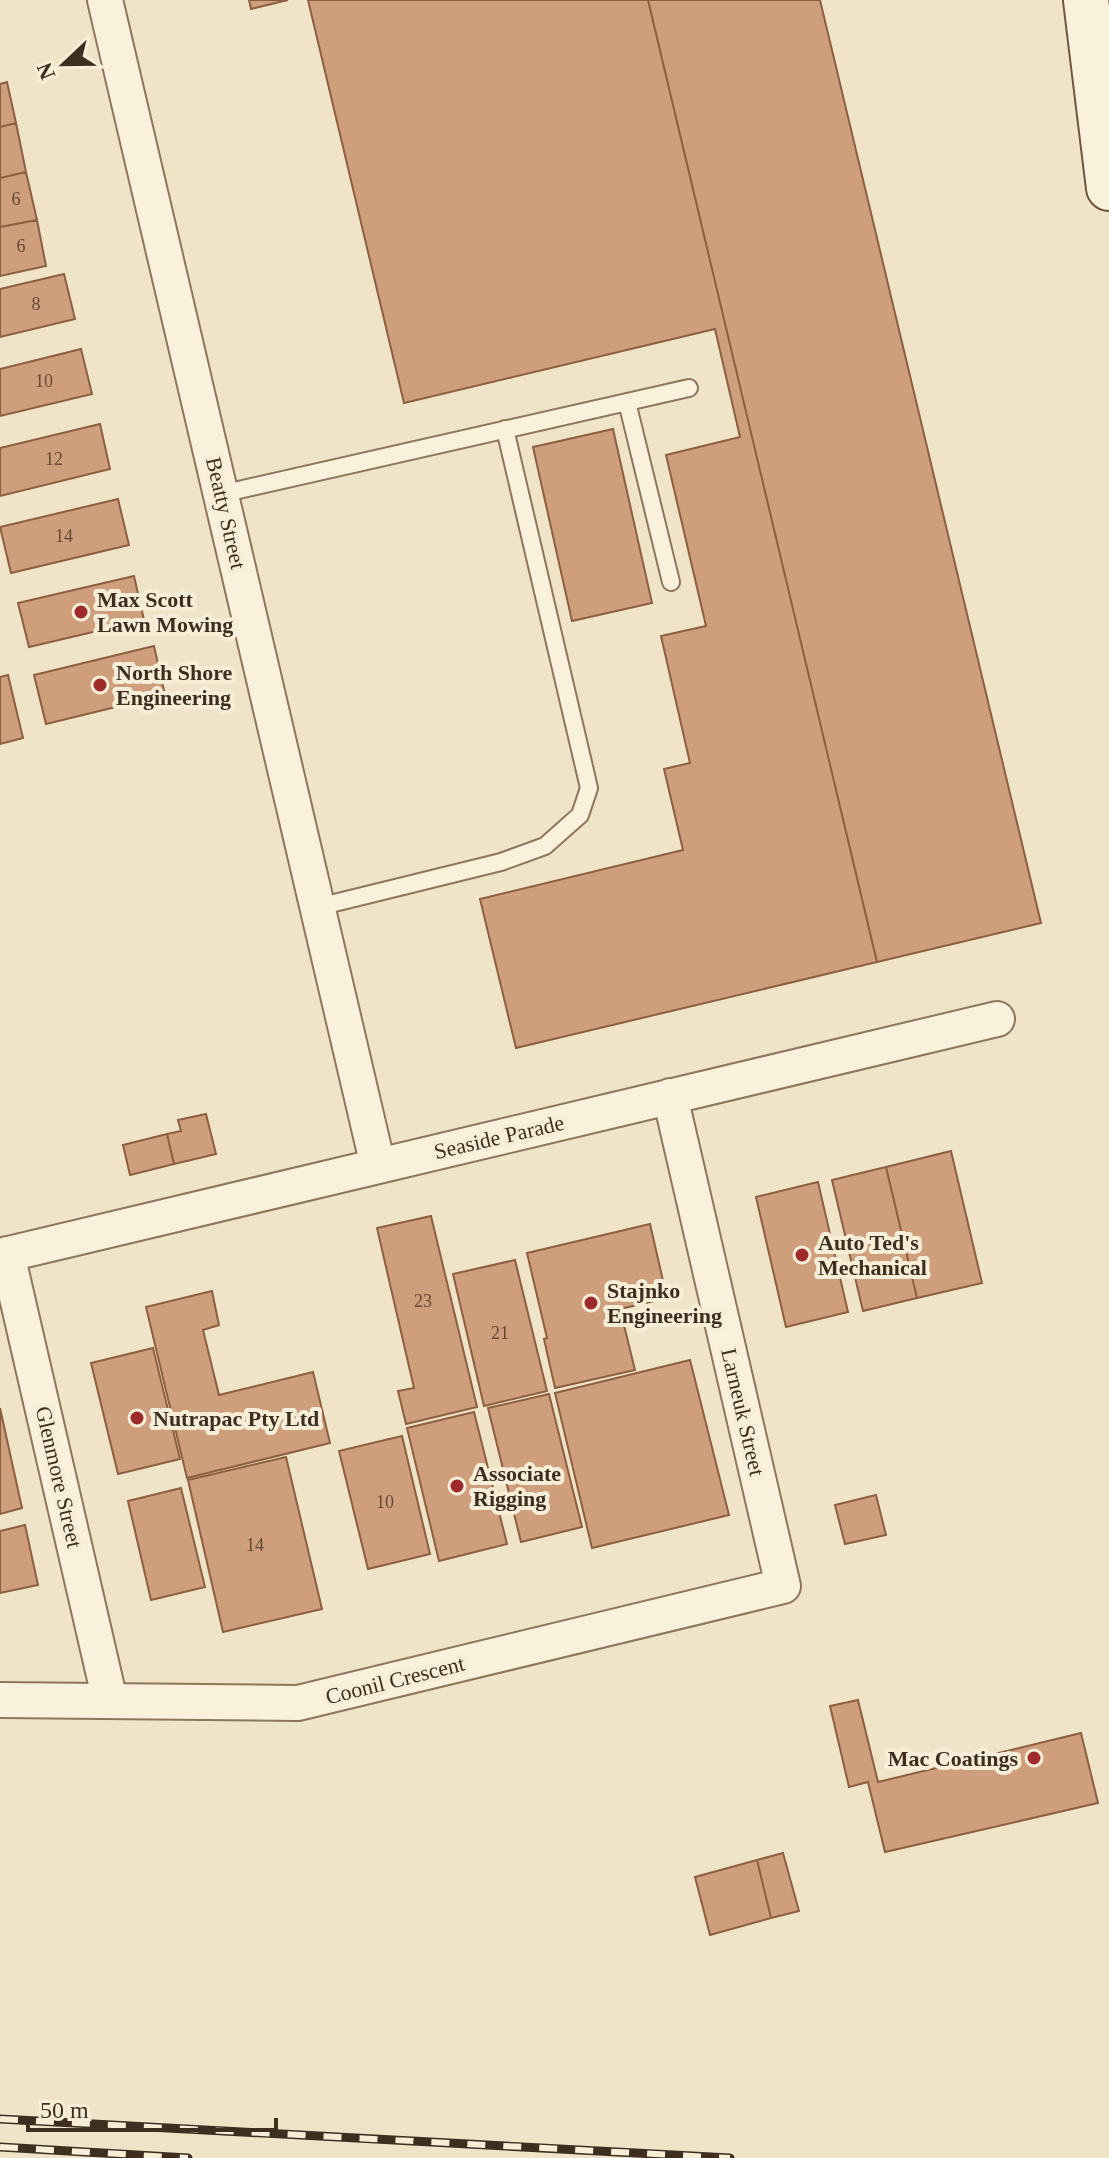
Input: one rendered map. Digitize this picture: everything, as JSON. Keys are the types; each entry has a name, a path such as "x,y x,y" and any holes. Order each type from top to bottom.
{"main road":[{"path":"1086,0 1109,188"}],"street":[{"name":"Beatty Street","path":"105,0 378,1166"},
{"name":"Seaside Parade","path":"4,1255 997,1019"},
{"name":"Larneuk Street","path":"670,1096 783,1586"},
{"name":"Glenmore Street","path":"4,1255 110,1701"},
{"name":"Coonil Crescent","path":"0,1700 298,1703 783,1586"}],"lane":[{"path":"221,494 689,388"},
{"path":"627,402 671,582"},
{"path":"318,907 501,862 545,846 580,815 589,788 505,429"}],"building":[{"path":"249,0 288,0 251,9"},
{"path":"308,0 648,0 877,962 516,1048 480,899 683,850 664,769 690,763 661,636 706,626 666,455 740,437 715,329 404,403"},
{"path":"648,0 820,0 1041,923 877,962"},
{"path":"7,82 16,123 0,127 0,84"},
{"path":"16,123 26,172 0,178 0,127"},
{"path":"26,172 37,220 0,227 0,178"},
{"path":"37,220 46,266 0,276 0,227"},
{"path":"64,274 75,319 0,337 0,289"},
{"path":"81,349 92,394 0,416 0,369"},
{"path":"100,424 110,469 0,496 0,448"},
{"path":"613,429 652,603 572,621 533,447"},
{"path":"118,499 129,545 11,573 0,527"},
{"name":"Max Scott Lawn Mowing","path":"134,576 144,620 29,647 18,603"},
{"name":"North Shore Engineering","path":"154,646 165,695 46,724 34,675"},
{"path":"8,675 23,738 0,744 0,677"},
{"path":"206,1114 216,1154 174,1164 167,1134 181,1131 178,1120"},
{"path":"167,1134 174,1164 130,1175 123,1145"},
{"path":"951,1151 982,1283 917,1298 886,1167"},
{"path":"886,1167 917,1298 863,1311 832,1180"},
{"name":"Auto Ted's Mechanical","path":"818,1182 848,1312 786,1327 756,1197"},
{"path":"431,1216 477,1407 406,1424 398,1391 414,1388 377,1228"},
{"name":"Stajnko Engineering","path":"650,1224 667,1298 620,1309 635,1370 555,1388 527,1253"},
{"path":"515,1260 547,1391 484,1406 453,1274"},
{"path":"212,1291 219,1325 203,1330 219,1395 313,1372 330,1443 187,1478 146,1307"},
{"name":"Nutrapac Pty Ltd","path":"153,1348 180,1459 118,1474 91,1363"},
{"path":"690,1360 729,1515 592,1548 555,1393"},
{"path":"549,1394 582,1527 521,1542 488,1408"},
{"path":"0,1408 22,1508 0,1514"},
{"name":"Associate Rigging","path":"474,1412 507,1544 439,1561 407,1428"},
{"path":"402,1436 430,1554 368,1569 339,1451"},
{"path":"286,1457 322,1609 223,1632 188,1480"},
{"path":"181,1488 205,1587 151,1600 128,1501"},
{"path":"876,1495 886,1535 845,1544 835,1505"},
{"path":"25,1525 38,1585 0,1593 0,1531"},
{"name":"Mac Coatings","path":"858,1700 878,1782 1081,1733 1098,1803 885,1852 868,1782 849,1787 830,1706"},
{"path":"783,1853 799,1911 771,1918 757,1860"},
{"path":"757,1860 771,1918 710,1935 695,1877"}],"railway":[{"path":"0,2119 730,2158"},
{"path":"0,2147 188,2158"}],"place":[{"name":"Max Scott Lawn Mowing","path":"81,612"},
{"name":"North Shore Engineering","path":"100,685"},
{"name":"Auto Ted's Mechanical","path":"802,1255"},
{"name":"Stajnko Engineering","path":"591,1303"},
{"name":"Nutrapac Pty Ltd","path":"137,1418"},
{"name":"Associate Rigging","path":"457,1486"},
{"name":"Mac Coatings","path":"1034,1758"}]}
